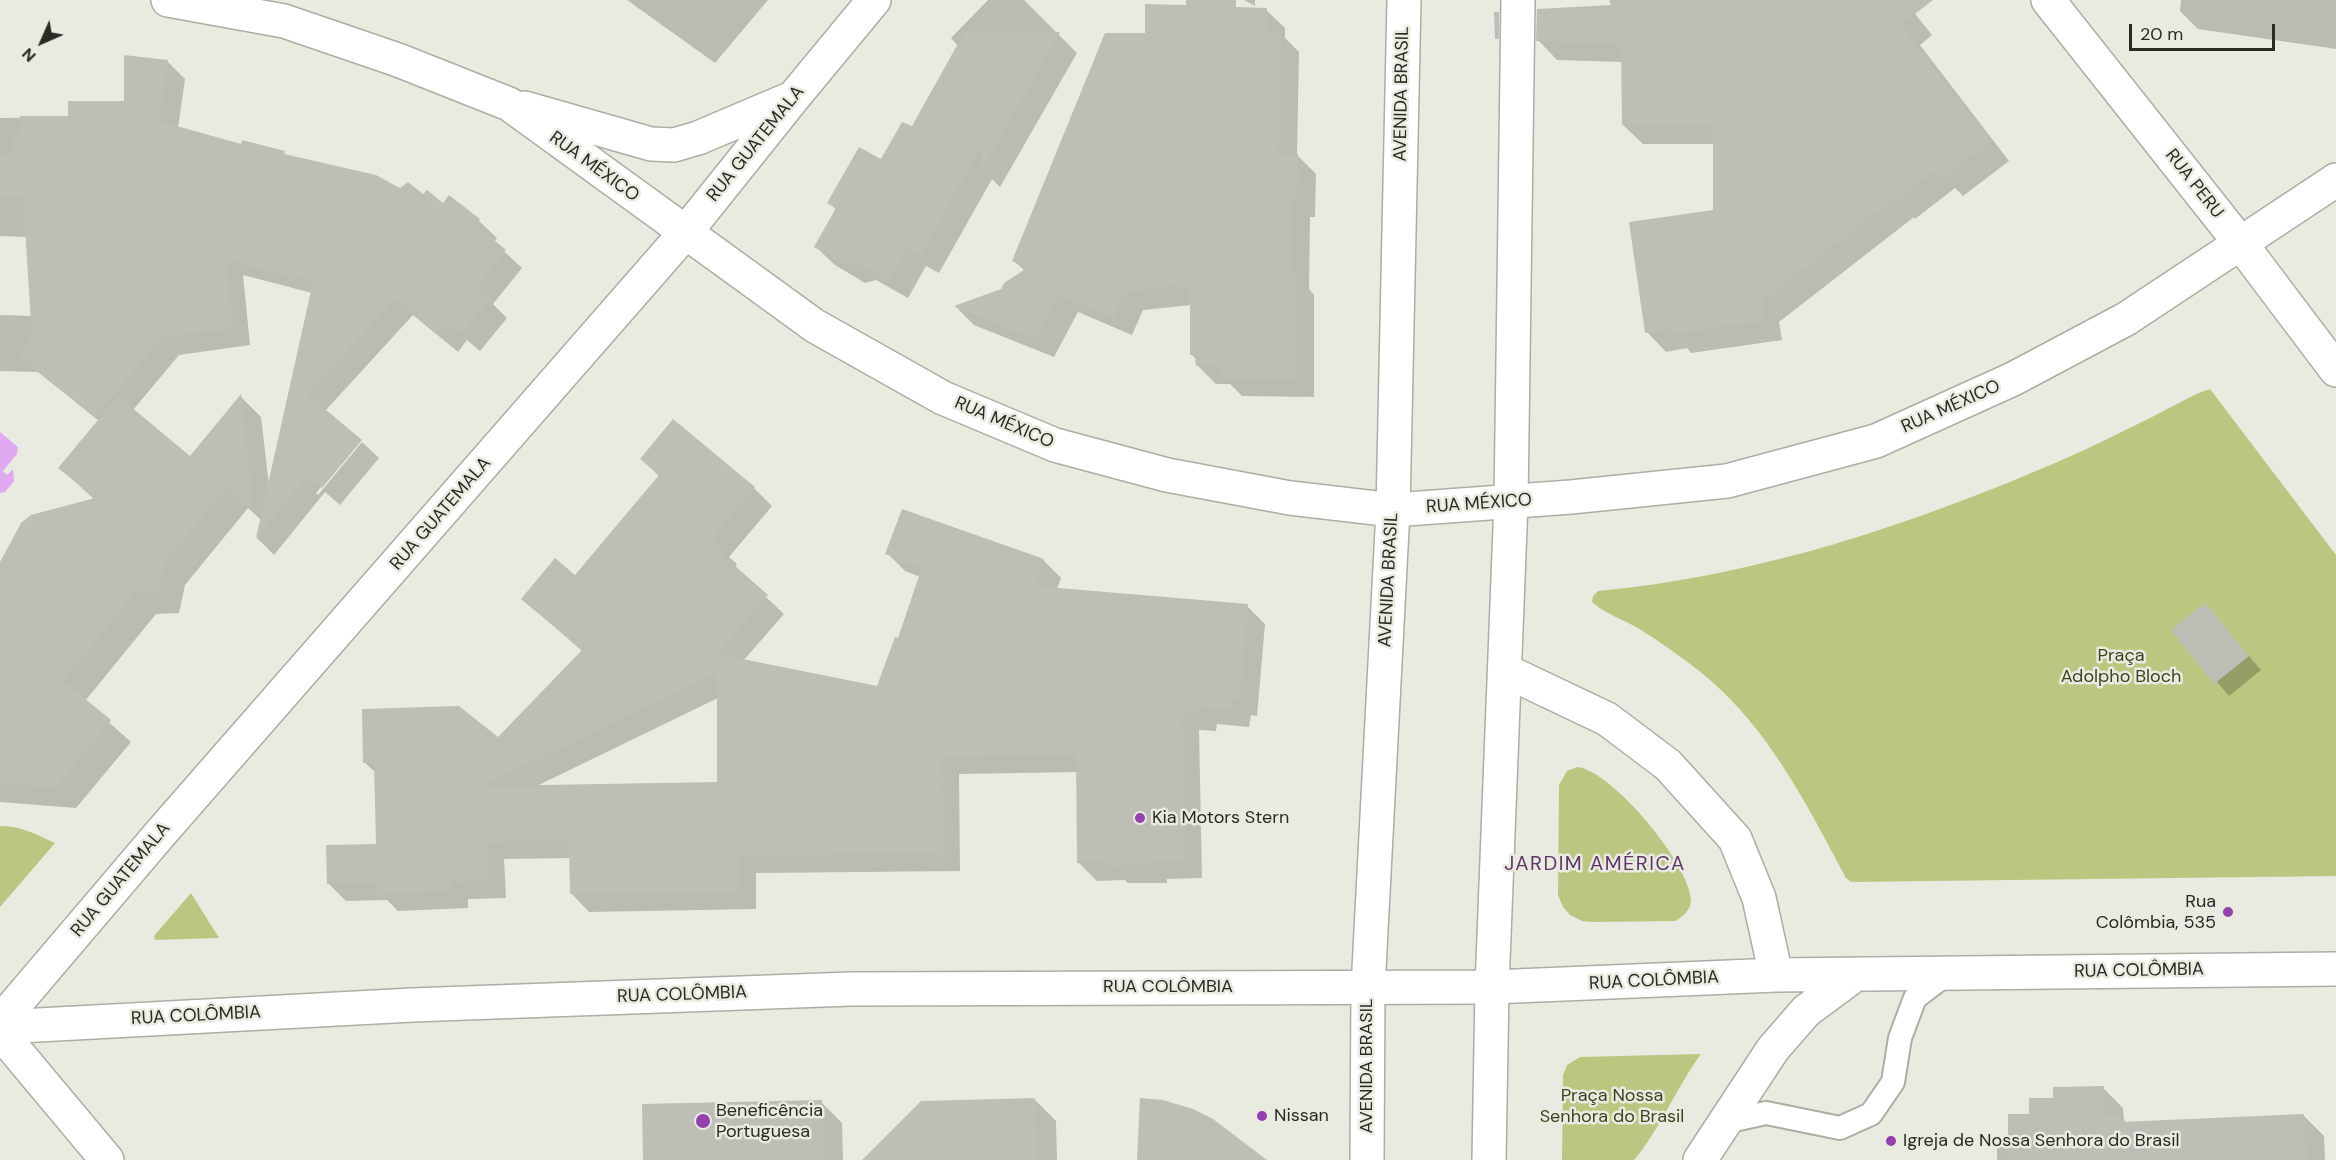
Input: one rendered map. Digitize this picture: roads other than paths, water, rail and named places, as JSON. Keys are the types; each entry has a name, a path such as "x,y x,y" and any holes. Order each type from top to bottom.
{"main road":[{"name":"RUA MÉXICO","path":"168,0 284,21 409,64 509,104 562,117 651,144 674,145 698,138 793,98"},
{"name":"RUA GUATEMALA","path":"0,1025 160,834 685,233 874,0"},
{"name":"AVENIDA BRASIL","path":"1367,1160 1368,988 1393,510 1404,0"},
{"path":"1489,1160 1492,987 1511,502 1518,0"},
{"name":"RUA PERU","path":"2048,0 2241,244 2336,370"},
{"name":"RUA MÉXICO","path":"509,104 815,326 943,398 1055,446 1167,476 1290,498 1393,510 1511,502 1727,481 1876,441 2013,379 2126,319 2336,180"},
{"path":"1506,671 1607,719 1668,765 1735,839 1759,898 1776,975"},
{"name":"RUA COLÔMBIA","path":"0,1025 412,1005 851,989 1492,987 1776,975 2336,969"},
{"path":"1700,1160 1779,1041 1806,1011 1856,974"},
{"path":"0,1032 107,1160"}],"lane":[{"path":"1725,1122 1766,1113 1840,1128 1871,1114 1893,1082 1900,1038 1915,998 1948,973"}],"place":[{"name":"Kia Motors Stern","path":"1140,818"},
{"name":"Rua Colômbia, 535","path":"2228,912"},
{"name":"Nissan","path":"1262,1116"},
{"name":"Beneficência Portuguesa","path":"703,1121"},
{"name":"Igreja de Nossa Senhora do Brasil","path":"1891,1141"}],"district":[{"name":"JARDIM AMÉRICA","path":"1595,865"}],"park label":[{"name":"Praça Adolpho Bloch","path":"2121,666"},
{"name":"Praça Nossa Senhora do Brasil","path":"1612,1106"}]}
